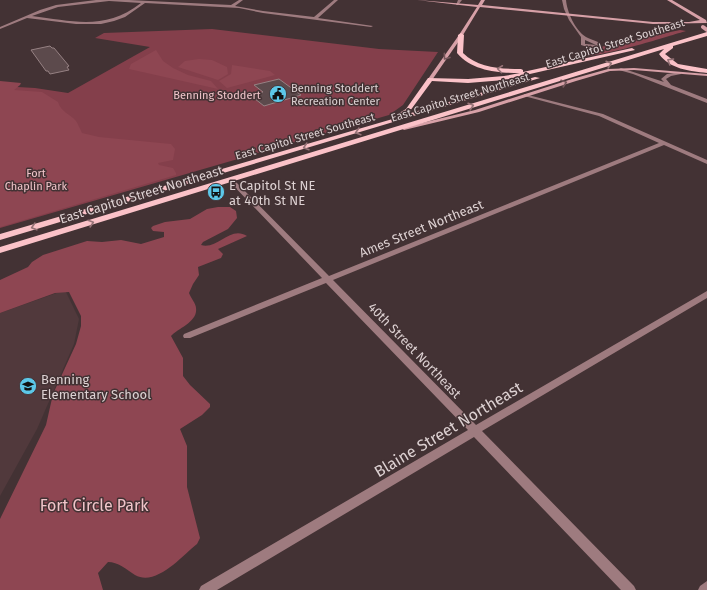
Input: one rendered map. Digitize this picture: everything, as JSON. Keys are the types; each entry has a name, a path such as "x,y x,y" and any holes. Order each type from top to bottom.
{"main road":[{"path":"419,0 458,2 479,6 653,23 706,21"},
{"path":"373,127 393,119 408,110 461,36 483,0"},
{"path":"669,0 706,21"},
{"path":"678,6 678,8 706,28"},
{"name":"East Capitol Street Southeast","path":"0,238 632,50 699,33 706,28"},
{"path":"699,33 667,49 662,54 666,60 676,65 707,71"},
{"name":"East Capitol Street Northeast","path":"0,250 231,180 699,33"},
{"path":"461,36 460,53 468,60 480,65 513,71 553,67"},
{"path":"430,80 488,80 510,77 632,50"},
{"name":"East Capitol Street Northeast","path":"380,133 454,117 600,72 621,70 707,75"}],"street":[{"path":"0,27 50,8 85,2 109,0 228,6 371,26"},
{"path":"228,6 236,0"},
{"path":"228,6 241,0"},
{"path":"314,19 336,0"},
{"path":"564,0 568,15 583,37"},
{"path":"28,17 80,23 103,21 123,16 144,2"},
{"path":"621,70 672,87 707,101"},
{"path":"672,87 663,79 669,74 679,73"},
{"path":"526,95 601,115 707,162"},
{"name":"Ames Street Northeast","path":"187,336 664,142"},
{"name":"40th Street Northeast","path":"231,180 630,590"},
{"name":"Blaine Street Northeast","path":"205,590 707,294"},
{"path":"704,590 707,587"}],"shaded area":[{"name":"Benning Elementary School","path":"65,290 79,319 74,344 37,429 0,496 0,313"}],"green space":[{"name":"Benning Stoddert","path":"212,29 379,49 438,52 403,105 389,115 0,228 0,86 35,88 68,93 150,47 95,38 104,33"},
{"path":"680,30 686,31 612,52 596,55 576,55 591,49"},
{"path":"156,50 163,61 173,68 188,75 211,81 218,89 129,69 131,64"},
{"path":"199,59 212,60 227,67 228,74 218,80 178,67 185,61"},
{"path":"232,65 270,71 275,75 227,88 219,81 231,74"},
{"name":"Fort Chaplin Park","path":"0,81 21,83 14,90 42,92 58,102 63,111 76,121 82,133 99,137 171,144 175,149 173,160 158,163 159,165 173,168 176,175 0,227"},
{"name":"Fort Circle Park","path":"230,207 236,211 237,218 228,229 203,242 201,245 207,246 213,244 235,233 241,233 247,236 218,249 223,254 221,258 198,267 199,275 189,293 196,306 196,313 191,321 171,336 183,358 183,376 190,385 210,404 210,407 202,415 180,429 187,446 187,487 200,538 197,544 160,574 151,577 143,578 119,565 108,562 98,573 103,590 0,590 0,519 46,425 53,394 76,344 81,326 81,316 69,292 55,293 0,313 0,280 28,267 32,262 43,255 87,241 102,242 121,240 141,244 164,237 164,232 153,231 151,228 165,222 190,219 207,209"}],"building":[{"path":"50,46 54,48 69,66 67,67 69,70 50,74 46,71 31,50"},
{"name":"Benning Stoddert Recreation Center","path":"279,79 301,95 264,106 250,95 263,92 254,85"}],"place":[{"name":"Benning Stoddert Recreation Center","path":"278,94"},
{"name":"E Capitol St NE at 40th St NE","path":"216,192"},
{"name":"Benning Elementary School","path":"28,386"}]}
